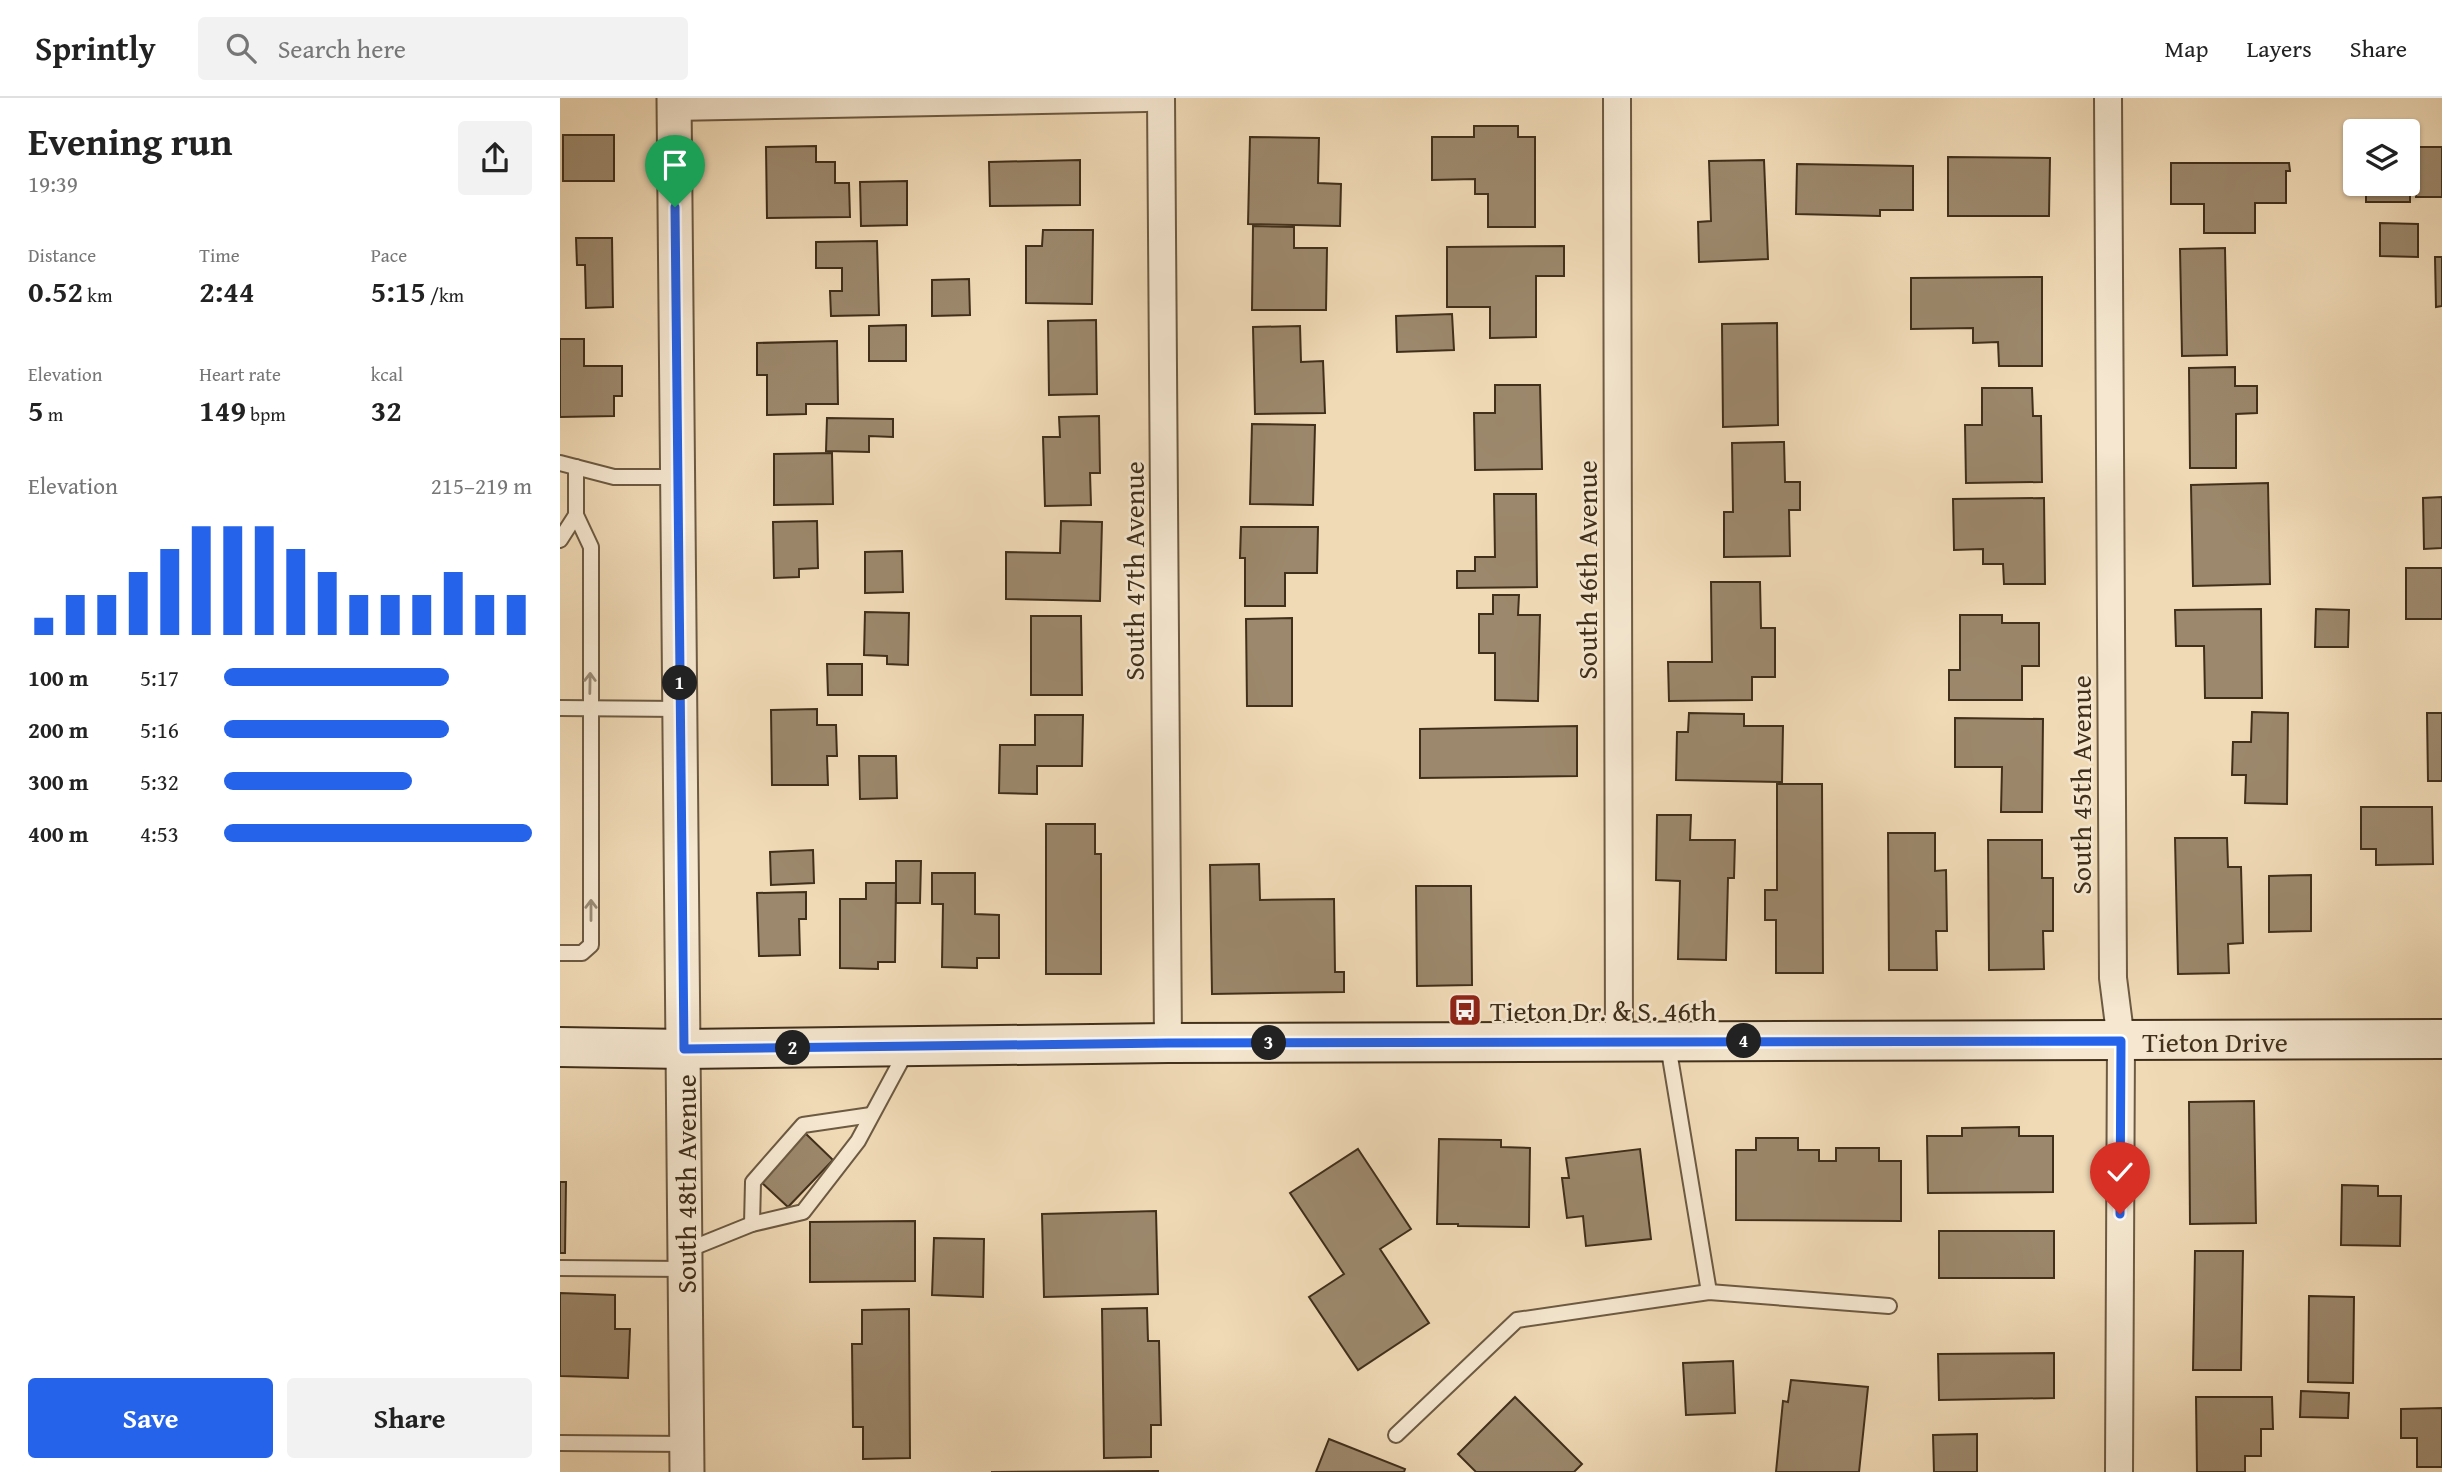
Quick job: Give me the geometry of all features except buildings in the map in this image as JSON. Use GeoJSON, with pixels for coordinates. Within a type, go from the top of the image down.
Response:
{"type":"FeatureCollection","features":[{"type":"Feature","properties":{"kind":"main road","name":"Tieton Drive"},"geometry":{"type":"LineString","coordinates":[[560,1047],[684,1049],[1168,1043],[2442,1039]]}},
{"type":"Feature","properties":{"kind":"street"},"geometry":{"type":"LineString","coordinates":[[674,103],[1146,98]]}},
{"type":"Feature","properties":{"kind":"street","name":"South 47th Avenue"},"geometry":{"type":"LineString","coordinates":[[1161,98],[1168,1043]]}},
{"type":"Feature","properties":{"kind":"street","name":"South 46th Avenue"},"geometry":{"type":"LineString","coordinates":[[1617,98],[1619,1041]]}},
{"type":"Feature","properties":{"kind":"street","name":"South 45th Avenue"},"geometry":{"type":"LineString","coordinates":[[2108,98],[2113,978],[2121,1041],[2119,1472]]}},
{"type":"Feature","properties":{"kind":"street","name":"South 48th Avenue"},"geometry":{"type":"LineString","coordinates":[[674,103],[687,1458]]}},
{"type":"Feature","properties":{"kind":"lane"},"geometry":{"type":"LineString","coordinates":[[560,463],[614,477],[678,477]]}},
{"type":"Feature","properties":{"kind":"lane"},"geometry":{"type":"LineString","coordinates":[[560,953],[582,953],[591,945],[591,547],[576,515],[576,467]]}},
{"type":"Feature","properties":{"kind":"lane"},"geometry":{"type":"LineString","coordinates":[[560,540],[576,515]]}},
{"type":"Feature","properties":{"kind":"lane"},"geometry":{"type":"LineString","coordinates":[[560,708],[681,709]]}},
{"type":"Feature","properties":{"kind":"lane"},"geometry":{"type":"LineString","coordinates":[[1667,1041],[1709,1292]]}},
{"type":"Feature","properties":{"kind":"lane"},"geometry":{"type":"LineString","coordinates":[[560,1268],[685,1260],[752,1224],[803,1212],[858,1141],[908,1047]]}},
{"type":"Feature","properties":{"kind":"lane"},"geometry":{"type":"LineString","coordinates":[[752,1224],[753,1182],[803,1125],[871,1115]]}},
{"type":"Feature","properties":{"kind":"lane"},"geometry":{"type":"LineString","coordinates":[[1396,1435],[1517,1320],[1709,1292],[1889,1306]]}},
{"type":"Feature","properties":{"kind":"lane"},"geometry":{"type":"LineString","coordinates":[[560,1443],[687,1458]]}},
{"type":"Feature","properties":{"kind":"place","name":"Tieton Dr. & S. 46th"},"geometry":{"type":"Point","coordinates":[1465,1010]}},
{"type":"Feature","properties":{"kind":"route"},"geometry":{"type":"LineString","coordinates":[[675,207],[684,1049],[1168,1043],[2121,1041],[2120,1214]]}}]}
